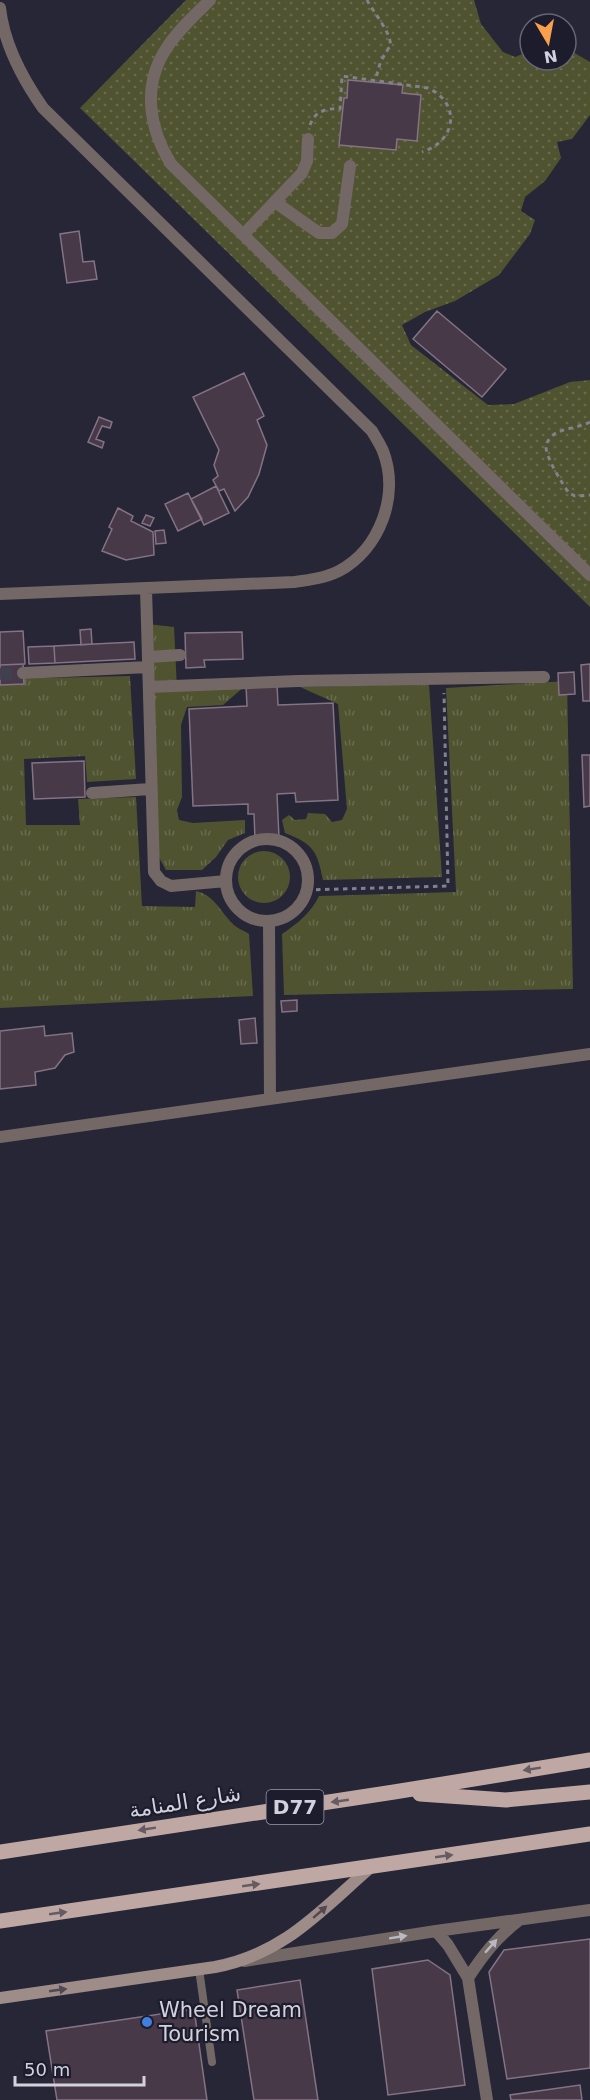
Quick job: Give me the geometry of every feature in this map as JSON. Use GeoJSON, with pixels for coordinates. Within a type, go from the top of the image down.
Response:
{"type":"FeatureCollection","features":[{"type":"Feature","properties":{"kind":"main road","name":"شارع المنامة"},"geometry":{"type":"LineString","coordinates":[[0,1852],[590,1760]]}},
{"type":"Feature","properties":{"kind":"main road"},"geometry":{"type":"LineString","coordinates":[[394,1792],[506,1800],[590,1792]]}},
{"type":"Feature","properties":{"kind":"main road"},"geometry":{"type":"LineString","coordinates":[[0,1921],[590,1834]]}},
{"type":"Feature","properties":{"kind":"street"},"geometry":{"type":"LineString","coordinates":[[210,0],[166,49],[151,87],[150,107],[153,128],[160,147],[171,164],[589,572]]}},
{"type":"Feature","properties":{"kind":"street"},"geometry":{"type":"LineString","coordinates":[[0,8],[16,65],[43,108],[74,141],[357,414],[372,431],[383,451],[389,474],[389,497],[383,519],[373,540],[358,557],[339,571],[317,579],[294,582],[0,594]]}},
{"type":"Feature","properties":{"kind":"street"},"geometry":{"type":"LineString","coordinates":[[243,235],[305,167],[308,139]]}},
{"type":"Feature","properties":{"kind":"street"},"geometry":{"type":"LineString","coordinates":[[275,202],[319,233],[332,233],[342,224],[350,165]]}},
{"type":"Feature","properties":{"kind":"street"},"geometry":{"type":"LineString","coordinates":[[146,588],[154,872],[160,881],[171,886],[226,881]]}},
{"type":"Feature","properties":{"kind":"street"},"geometry":{"type":"LineString","coordinates":[[23,673],[148,662],[180,656]]}},
{"type":"Feature","properties":{"kind":"street"},"geometry":{"type":"LineString","coordinates":[[148,687],[298,681],[544,677]]}},
{"type":"Feature","properties":{"kind":"street"},"geometry":{"type":"LineString","coordinates":[[92,793],[150,789]]}},
{"type":"Feature","properties":{"kind":"street"},"geometry":{"type":"LineString","coordinates":[[260,840],[271,840],[292,848],[300,857],[308,878],[307,890],[297,908],[279,919],[269,921],[247,916],[239,910],[227,892],[226,881],[232,859],[239,850],[260,840]]}},
{"type":"Feature","properties":{"kind":"street"},"geometry":{"type":"LineString","coordinates":[[269,921],[270,1098]]}},
{"type":"Feature","properties":{"kind":"street"},"geometry":{"type":"LineString","coordinates":[[0,1137],[590,1054]]}},
{"type":"Feature","properties":{"kind":"street"},"geometry":{"type":"LineString","coordinates":[[236,1963],[255,1956],[294,1935],[371,1867]]}},
{"type":"Feature","properties":{"kind":"street"},"geometry":{"type":"LineString","coordinates":[[0,1998],[436,1931],[590,1910]]}},
{"type":"Feature","properties":{"kind":"street"},"geometry":{"type":"LineString","coordinates":[[468,1978],[483,1955],[501,1934],[520,1919]]}},
{"type":"Feature","properties":{"kind":"street"},"geometry":{"type":"LineString","coordinates":[[436,1931],[448,1945],[468,1978],[487,2100]]}},
{"type":"Feature","properties":{"kind":"lane"},"geometry":{"type":"LineString","coordinates":[[199,1969],[212,2062]]}},
{"type":"Feature","properties":{"kind":"path"},"geometry":{"type":"LineString","coordinates":[[368,0],[373,13],[387,30],[390,38],[390,47],[377,71],[376,81]]}},
{"type":"Feature","properties":{"kind":"path"},"geometry":{"type":"LineString","coordinates":[[308,139],[308,128],[312,118],[329,108],[339,109],[342,76],[428,88],[444,99],[448,107],[450,127],[440,144],[422,152]]}},
{"type":"Feature","properties":{"kind":"path"},"geometry":{"type":"LineString","coordinates":[[590,422],[578,428],[557,432],[550,437],[546,446],[569,493],[575,496],[590,495]]}},
{"type":"Feature","properties":{"kind":"path"},"geometry":{"type":"LineString","coordinates":[[307,890],[448,886],[443,680]]}},
{"type":"Feature","properties":{"kind":"green space"},"geometry":{"type":"Polygon","coordinates":[[[186,0],[474,0],[481,24],[503,52],[515,57],[518,56],[518,72],[578,72],[578,55],[590,62],[590,115],[572,139],[557,142],[561,158],[545,181],[525,197],[521,211],[535,220],[530,234],[499,275],[455,301],[425,312],[402,325],[411,345],[488,405],[514,404],[570,382],[590,380],[590,607],[80,108],[186,0]]]}},
{"type":"Feature","properties":{"kind":"green space"},"geometry":{"type":"Polygon","coordinates":[[[147,624],[174,627],[177,689],[245,686],[223,705],[187,707],[181,725],[182,797],[177,810],[179,820],[193,823],[245,820],[245,833],[228,840],[216,857],[202,870],[166,870],[156,852],[147,624]]]}},
{"type":"Feature","properties":{"kind":"green space"},"geometry":{"type":"Polygon","coordinates":[[[130,676],[136,779],[87,782],[85,756],[24,759],[26,825],[80,825],[78,799],[136,797],[142,906],[195,907],[196,891],[208,896],[234,925],[249,934],[253,996],[0,1008],[0,679],[130,676]]]}},
{"type":"Feature","properties":{"kind":"green space"},"geometry":{"type":"Polygon","coordinates":[[[567,681],[573,989],[284,995],[282,934],[304,917],[319,896],[456,892],[446,688],[567,681]]]}},
{"type":"Feature","properties":{"kind":"green space"},"geometry":{"type":"Polygon","coordinates":[[[429,684],[442,877],[323,880],[312,849],[285,833],[282,820],[289,815],[295,820],[306,819],[308,813],[325,814],[332,822],[342,820],[347,809],[338,704],[300,687],[429,684]]]}},
{"type":"Feature","properties":{"kind":"green space"},"geometry":{"type":"Polygon","coordinates":[[[259,851],[269,851],[283,858],[290,877],[283,896],[269,903],[259,903],[249,899],[242,892],[238,882],[238,872],[242,862],[249,855],[259,851]]]}},
{"type":"Feature","properties":{"kind":"building"},"geometry":{"type":"Polygon","coordinates":[[[348,80],[403,85],[402,93],[421,95],[417,141],[397,139],[396,150],[339,145],[348,80]]]}},
{"type":"Feature","properties":{"kind":"building"},"geometry":{"type":"Polygon","coordinates":[[[79,231],[83,262],[94,261],[97,279],[67,283],[60,234],[79,231]]]}},
{"type":"Feature","properties":{"kind":"building"},"geometry":{"type":"Polygon","coordinates":[[[437,311],[506,369],[482,397],[413,339],[437,311]]]}},
{"type":"Feature","properties":{"kind":"building"},"geometry":{"type":"Polygon","coordinates":[[[244,373],[264,416],[257,420],[267,445],[259,474],[248,497],[235,511],[224,489],[219,491],[213,480],[218,476],[214,465],[219,450],[193,397],[244,373]]]}},
{"type":"Feature","properties":{"kind":"building"},"geometry":{"type":"Polygon","coordinates":[[[99,417],[112,422],[110,428],[102,426],[96,439],[104,442],[102,448],[88,442],[99,417]]]}},
{"type":"Feature","properties":{"kind":"building"},"geometry":{"type":"Polygon","coordinates":[[[216,486],[229,513],[204,525],[191,499],[216,486]]]}},
{"type":"Feature","properties":{"kind":"building"},"geometry":{"type":"Polygon","coordinates":[[[188,493],[202,519],[178,531],[165,504],[188,493]]]}},
{"type":"Feature","properties":{"kind":"building"},"geometry":{"type":"Polygon","coordinates":[[[118,508],[133,516],[131,521],[153,532],[154,555],[126,560],[102,551],[112,529],[109,527],[118,508]]]}},
{"type":"Feature","properties":{"kind":"building"},"geometry":{"type":"Polygon","coordinates":[[[146,515],[154,518],[150,526],[142,523],[146,515]]]}},
{"type":"Feature","properties":{"kind":"building"},"geometry":{"type":"Polygon","coordinates":[[[164,530],[166,543],[156,544],[155,531],[164,530]]]}},
{"type":"Feature","properties":{"kind":"building"},"geometry":{"type":"Polygon","coordinates":[[[91,629],[92,644],[81,645],[80,630],[91,629]]]}},
{"type":"Feature","properties":{"kind":"building"},"geometry":{"type":"Polygon","coordinates":[[[23,631],[25,664],[0,665],[0,632],[23,631]]]}},
{"type":"Feature","properties":{"kind":"building"},"geometry":{"type":"Polygon","coordinates":[[[242,632],[243,659],[204,660],[205,667],[186,668],[185,633],[242,632]]]}},
{"type":"Feature","properties":{"kind":"building"},"geometry":{"type":"Polygon","coordinates":[[[134,642],[135,659],[55,663],[54,646],[134,642]]]}},
{"type":"Feature","properties":{"kind":"building"},"geometry":{"type":"Polygon","coordinates":[[[54,646],[55,663],[29,664],[28,647],[54,646]]]}},
{"type":"Feature","properties":{"kind":"building"},"geometry":{"type":"Polygon","coordinates":[[[23,664],[24,684],[0,685],[0,665],[23,664]]]}},
{"type":"Feature","properties":{"kind":"building"},"geometry":{"type":"Polygon","coordinates":[[[590,664],[590,701],[583,701],[581,665],[590,664]]]}},
{"type":"Feature","properties":{"kind":"building"},"geometry":{"type":"Polygon","coordinates":[[[574,672],[575,694],[559,695],[558,673],[574,672]]]}},
{"type":"Feature","properties":{"kind":"building"},"geometry":{"type":"Polygon","coordinates":[[[277,684],[278,705],[333,703],[338,800],[296,802],[295,793],[277,794],[279,838],[255,839],[254,814],[248,814],[248,804],[193,806],[189,709],[247,706],[246,685],[277,684]]]}},
{"type":"Feature","properties":{"kind":"building"},"geometry":{"type":"Polygon","coordinates":[[[582,755],[590,755],[590,806],[584,807],[582,755]]]}},
{"type":"Feature","properties":{"kind":"building"},"geometry":{"type":"Polygon","coordinates":[[[84,761],[85,797],[34,799],[32,763],[84,761]]]}},
{"type":"Feature","properties":{"kind":"building"},"geometry":{"type":"Polygon","coordinates":[[[297,1000],[297,1011],[282,1012],[281,1001],[297,1000]]]}},
{"type":"Feature","properties":{"kind":"building"},"geometry":{"type":"Polygon","coordinates":[[[255,1018],[257,1043],[241,1044],[239,1020],[255,1018]]]}},
{"type":"Feature","properties":{"kind":"building"},"geometry":{"type":"Polygon","coordinates":[[[44,1026],[45,1036],[72,1033],[74,1052],[65,1055],[55,1068],[35,1072],[36,1085],[0,1089],[0,1031],[44,1026]]]}},
{"type":"Feature","properties":{"kind":"building"},"geometry":{"type":"Polygon","coordinates":[[[590,1939],[590,2068],[507,2079],[489,1972],[504,1950],[590,1939]]]}},
{"type":"Feature","properties":{"kind":"building"},"geometry":{"type":"Polygon","coordinates":[[[428,1960],[450,1975],[465,2085],[388,2095],[372,1969],[428,1960]]]}},
{"type":"Feature","properties":{"kind":"building"},"geometry":{"type":"Polygon","coordinates":[[[300,1980],[318,2100],[254,2100],[237,1990],[300,1980]]]}},
{"type":"Feature","properties":{"kind":"building"},"geometry":{"type":"Polygon","coordinates":[[[194,2009],[207,2100],[57,2100],[46,2031],[194,2009]]]}},
{"type":"Feature","properties":{"kind":"building"},"geometry":{"type":"Polygon","coordinates":[[[580,2085],[582,2100],[511,2100],[510,2095],[580,2085]]]}},
{"type":"Feature","properties":{"kind":"tunnel"},"geometry":{"type":"LineString","coordinates":[[0,674],[23,673]]}},
{"type":"Feature","properties":{"kind":"place","name":"Wheel Dream Tourism"},"geometry":{"type":"Point","coordinates":[147,2022]}}]}
